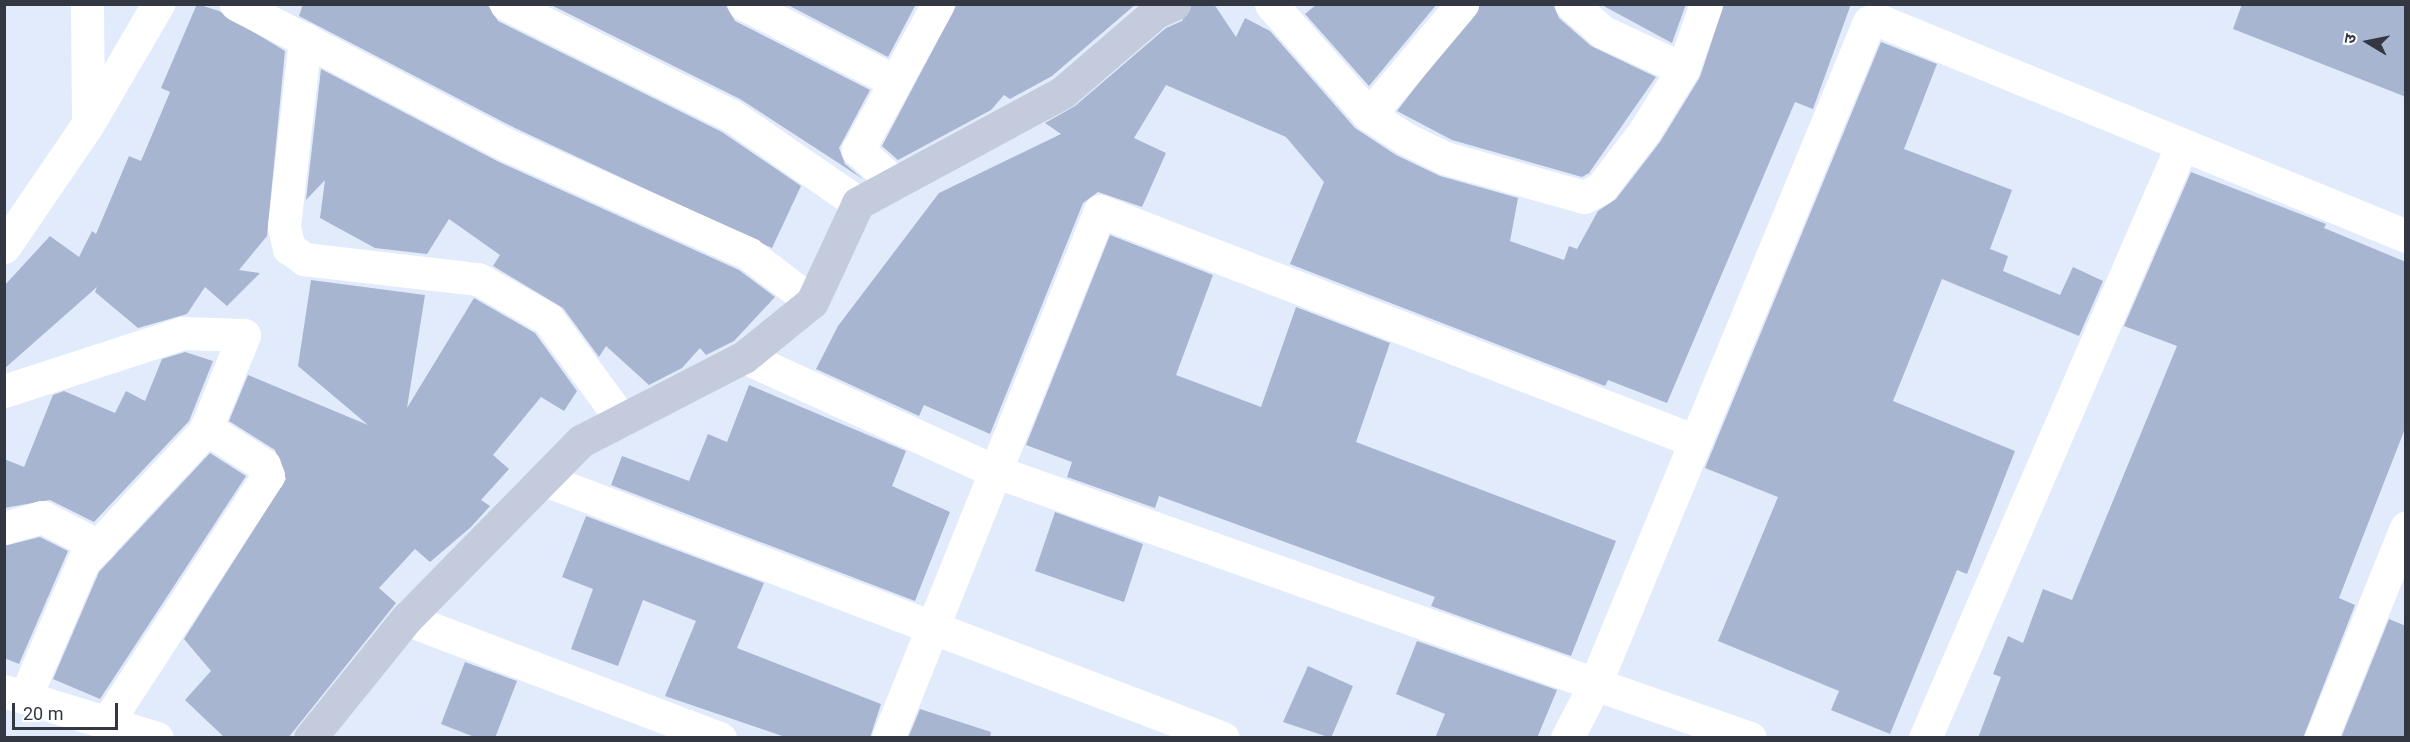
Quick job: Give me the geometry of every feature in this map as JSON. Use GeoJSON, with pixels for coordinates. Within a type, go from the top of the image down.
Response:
{"type":"FeatureCollection","features":[{"type":"Feature","properties":{"kind":"street"},"geometry":{"type":"LineString","coordinates":[[87,4],[88,124]]}},
{"type":"Feature","properties":{"kind":"street"},"geometry":{"type":"LineString","coordinates":[[4,247],[88,124],[158,4]]}},
{"type":"Feature","properties":{"kind":"street"},"geometry":{"type":"LineString","coordinates":[[236,4],[507,145],[749,254],[813,302]]}},
{"type":"Feature","properties":{"kind":"street"},"geometry":{"type":"LineString","coordinates":[[506,4],[732,116],[858,203]]}},
{"type":"Feature","properties":{"kind":"street"},"geometry":{"type":"LineString","coordinates":[[744,4],[894,81]]}},
{"type":"Feature","properties":{"kind":"street"},"geometry":{"type":"LineString","coordinates":[[895,183],[858,150],[938,4]]}},
{"type":"Feature","properties":{"kind":"street"},"geometry":{"type":"LineString","coordinates":[[310,738],[406,619],[581,441],[744,357],[813,302],[858,203],[1063,92],[1156,12],[1174,4]]}},
{"type":"Feature","properties":{"kind":"street"},"geometry":{"type":"LineString","coordinates":[[1271,4],[1369,115],[1445,158],[1584,197],[1601,188],[1627,156],[1683,69],[1706,4]]}},
{"type":"Feature","properties":{"kind":"street"},"geometry":{"type":"LineString","coordinates":[[1369,115],[1462,4]]}},
{"type":"Feature","properties":{"kind":"street"},"geometry":{"type":"LineString","coordinates":[[1571,4],[1603,32],[1683,69]]}},
{"type":"Feature","properties":{"kind":"street"},"geometry":{"type":"LineString","coordinates":[[1567,738],[1595,684],[1869,22],[1883,22],[2406,236]]}},
{"type":"Feature","properties":{"kind":"street"},"geometry":{"type":"LineString","coordinates":[[305,39],[284,227],[289,248],[304,259],[478,279],[548,319],[622,420]]}},
{"type":"Feature","properties":{"kind":"street"},"geometry":{"type":"LineString","coordinates":[[1926,738],[2182,145]]}},
{"type":"Feature","properties":{"kind":"street"},"geometry":{"type":"LineString","coordinates":[[888,738],[1100,211],[1695,441]]}},
{"type":"Feature","properties":{"kind":"street"},"geometry":{"type":"LineString","coordinates":[[4,391],[182,333],[244,335],[206,428],[84,562],[15,693],[157,738]]}},
{"type":"Feature","properties":{"kind":"street"},"geometry":{"type":"LineString","coordinates":[[744,357],[994,471],[1750,738]]}},
{"type":"Feature","properties":{"kind":"street"},"geometry":{"type":"LineString","coordinates":[[108,721],[268,476],[264,465],[206,428]]}},
{"type":"Feature","properties":{"kind":"street"},"geometry":{"type":"LineString","coordinates":[[545,480],[1223,738]]}},
{"type":"Feature","properties":{"kind":"street"},"geometry":{"type":"LineString","coordinates":[[4,528],[42,517],[99,546]]}},
{"type":"Feature","properties":{"kind":"street"},"geometry":{"type":"LineString","coordinates":[[2321,738],[2406,528]]}},
{"type":"Feature","properties":{"kind":"street"},"geometry":{"type":"LineString","coordinates":[[406,619],[720,738]]}},
{"type":"Feature","properties":{"kind":"building"},"geometry":{"type":"Polygon","coordinates":[[[197,4],[219,11],[285,51],[267,236],[239,270],[260,273],[227,306],[205,287],[187,314],[138,328],[95,292],[97,287],[4,369],[4,286],[50,236],[79,257],[92,231],[96,234],[129,156],[141,161],[170,92],[161,88],[197,4]]]}},
{"type":"Feature","properties":{"kind":"building"},"geometry":{"type":"Polygon","coordinates":[[[303,4],[487,4],[498,21],[722,132],[801,186],[772,248],[515,128],[299,16],[303,4]]]}},
{"type":"Feature","properties":{"kind":"building"},"geometry":{"type":"Polygon","coordinates":[[[549,4],[725,4],[735,21],[870,90],[839,148],[845,164],[863,179],[740,99],[549,4]]]}},
{"type":"Feature","properties":{"kind":"building"},"geometry":{"type":"Polygon","coordinates":[[[786,4],[916,4],[888,57],[786,4]]]}},
{"type":"Feature","properties":{"kind":"building"},"geometry":{"type":"Polygon","coordinates":[[[957,4],[1136,4],[1052,76],[1010,99],[1004,95],[991,110],[898,160],[882,146],[957,4]]]}},
{"type":"Feature","properties":{"kind":"building"},"geometry":{"type":"Polygon","coordinates":[[[1192,4],[1214,4],[1236,37],[1245,18],[1270,31],[1355,128],[1396,155],[1440,176],[1518,198],[1510,241],[1564,260],[1569,246],[1577,249],[1598,211],[1616,199],[1660,142],[1700,77],[1724,4],[1851,4],[1813,109],[1795,102],[1667,403],[1608,380],[1605,386],[1290,264],[1324,182],[1286,137],[1166,85],[1134,138],[1166,153],[1142,207],[1098,192],[1083,203],[990,434],[924,405],[919,416],[816,369],[838,326],[939,193],[1061,134],[1045,123],[1075,106],[1166,28],[1182,21],[1192,4]]]}},
{"type":"Feature","properties":{"kind":"building"},"geometry":{"type":"Polygon","coordinates":[[[1317,4],[1437,4],[1369,86],[1305,14],[1317,4]]]}},
{"type":"Feature","properties":{"kind":"building"},"geometry":{"type":"Polygon","coordinates":[[[1480,4],[1553,4],[1559,18],[1591,46],[1656,77],[1589,173],[1582,177],[1452,140],[1397,111],[1480,4]]]}},
{"type":"Feature","properties":{"kind":"building"},"geometry":{"type":"Polygon","coordinates":[[[1600,4],[1686,4],[1672,43],[1600,4]]]}},
{"type":"Feature","properties":{"kind":"building"},"geometry":{"type":"Polygon","coordinates":[[[2242,4],[2406,4],[2406,97],[2233,29],[2242,4]]]}},
{"type":"Feature","properties":{"kind":"building"},"geometry":{"type":"Polygon","coordinates":[[[1881,42],[1937,64],[1904,149],[2012,190],[1990,249],[2008,256],[2003,271],[2060,295],[2073,267],[2103,281],[2079,336],[1942,279],[1893,401],[2015,451],[1967,574],[1957,570],[1890,734],[1831,710],[1839,691],[1718,641],[1778,497],[1705,468],[1881,42]]]}},
{"type":"Feature","properties":{"kind":"building"},"geometry":{"type":"Polygon","coordinates":[[[321,69],[499,162],[739,270],[775,297],[734,341],[706,355],[700,348],[682,368],[649,385],[606,346],[599,357],[563,308],[493,266],[500,255],[449,219],[427,254],[375,248],[320,218],[325,180],[306,200],[321,69]]]}},
{"type":"Feature","properties":{"kind":"building"},"geometry":{"type":"Polygon","coordinates":[[[2191,172],[2326,224],[2324,228],[2406,262],[2406,426],[2339,598],[2355,605],[2303,738],[1978,738],[2001,677],[1993,674],[2008,636],[2023,643],[2043,589],[2072,600],[2177,346],[2124,326],[2191,172]]]}},
{"type":"Feature","properties":{"kind":"building"},"geometry":{"type":"Polygon","coordinates":[[[1110,235],[1213,275],[1176,375],[1261,407],[1296,307],[1390,343],[1356,442],[1616,541],[1571,656],[1431,606],[1435,597],[1159,496],[1155,508],[1067,477],[1072,462],[1026,445],[1110,235]]]}},
{"type":"Feature","properties":{"kind":"building"},"geometry":{"type":"Polygon","coordinates":[[[311,280],[425,295],[407,408],[474,298],[535,333],[577,391],[564,411],[541,397],[493,455],[509,469],[481,500],[490,506],[471,527],[430,562],[415,549],[379,588],[396,603],[288,738],[225,738],[185,700],[211,671],[184,639],[286,479],[275,450],[229,421],[248,375],[368,425],[298,366],[311,280]]]}},
{"type":"Feature","properties":{"kind":"building"},"geometry":{"type":"Polygon","coordinates":[[[185,352],[213,361],[189,421],[94,522],[50,500],[4,508],[4,459],[24,467],[53,395],[64,391],[115,413],[126,391],[145,401],[162,359],[185,352]]]}},
{"type":"Feature","properties":{"kind":"building"},"geometry":{"type":"Polygon","coordinates":[[[749,385],[906,451],[892,486],[950,512],[915,601],[611,485],[622,456],[689,481],[708,434],[727,442],[749,385]]]}},
{"type":"Feature","properties":{"kind":"building"},"geometry":{"type":"Polygon","coordinates":[[[210,453],[246,476],[100,699],[53,679],[99,572],[210,453]]]}},
{"type":"Feature","properties":{"kind":"building"},"geometry":{"type":"Polygon","coordinates":[[[1055,512],[1143,544],[1124,602],[1035,571],[1055,512]]]}},
{"type":"Feature","properties":{"kind":"building"},"geometry":{"type":"Polygon","coordinates":[[[586,516],[764,583],[737,648],[881,704],[870,738],[788,738],[665,696],[696,621],[643,600],[618,666],[571,649],[593,589],[562,577],[586,516]]]}},
{"type":"Feature","properties":{"kind":"building"},"geometry":{"type":"Polygon","coordinates":[[[40,537],[68,551],[19,664],[4,658],[4,546],[40,537]]]}},
{"type":"Feature","properties":{"kind":"building"},"geometry":{"type":"Polygon","coordinates":[[[2389,619],[2406,626],[2406,738],[2341,738],[2389,619]]]}},
{"type":"Feature","properties":{"kind":"building"},"geometry":{"type":"Polygon","coordinates":[[[1417,641],[1557,690],[1537,738],[1435,738],[1445,714],[1396,694],[1417,641]]]}},
{"type":"Feature","properties":{"kind":"building"},"geometry":{"type":"Polygon","coordinates":[[[465,662],[517,681],[495,738],[477,738],[441,724],[465,662]]]}},
{"type":"Feature","properties":{"kind":"building"},"geometry":{"type":"Polygon","coordinates":[[[1308,666],[1353,686],[1331,738],[1283,722],[1308,666]]]}},
{"type":"Feature","properties":{"kind":"building"},"geometry":{"type":"Polygon","coordinates":[[[920,709],[991,732],[990,738],[908,738],[920,709]]]}}]}
